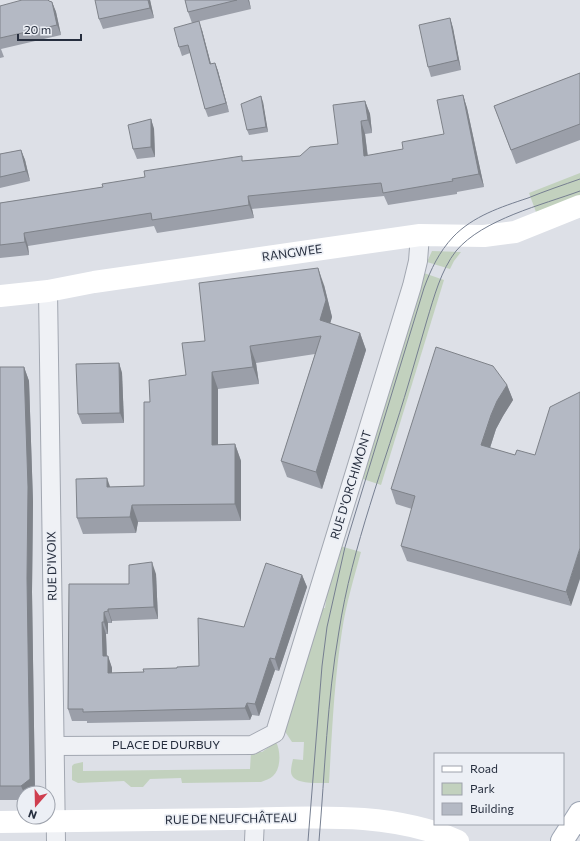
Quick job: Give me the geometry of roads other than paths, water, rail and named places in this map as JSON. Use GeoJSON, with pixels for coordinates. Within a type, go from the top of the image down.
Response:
{"type":"FeatureCollection","features":[{"type":"Feature","properties":{"kind":"street","name":"RANGWEE"},"geometry":{"type":"LineString","coordinates":[[0,296],[48,291],[94,282],[420,235],[484,236],[514,232],[580,206]]}},
{"type":"Feature","properties":{"kind":"street","name":"RUE D'ORCHIMONT"},"geometry":{"type":"LineString","coordinates":[[275,733],[412,286],[418,260],[420,235]]}},
{"type":"Feature","properties":{"kind":"street","name":"RUE D'IVOIX"},"geometry":{"type":"LineString","coordinates":[[48,291],[56,831]]}},
{"type":"Feature","properties":{"kind":"street","name":"PLACE DE DURBUY"},"geometry":{"type":"LineString","coordinates":[[55,746],[252,745],[275,733]]}},
{"type":"Feature","properties":{"kind":"street"},"geometry":{"type":"LineString","coordinates":[[562,841],[580,813]]}},
{"type":"Feature","properties":{"kind":"street","name":"RUE DE NEUFCHÂTEAU"},"geometry":{"type":"LineString","coordinates":[[0,822],[56,831],[294,817],[378,820],[429,829],[458,841]]}},
{"type":"Feature","properties":{"kind":"street"},"geometry":{"type":"LineString","coordinates":[[254,841],[255,819]]}},
{"type":"Feature","properties":{"kind":"tram line"},"geometry":{"type":"LineString","coordinates":[[308,841],[322,666],[327,627],[345,547],[424,288],[436,261],[444,249],[453,237],[469,223],[498,209],[580,179]]}},
{"type":"Feature","properties":{"kind":"tram line"},"geometry":{"type":"LineString","coordinates":[[319,841],[332,683],[345,599],[352,568],[370,505],[400,413],[438,284],[456,251],[481,230],[514,214],[580,191]]}}]}
